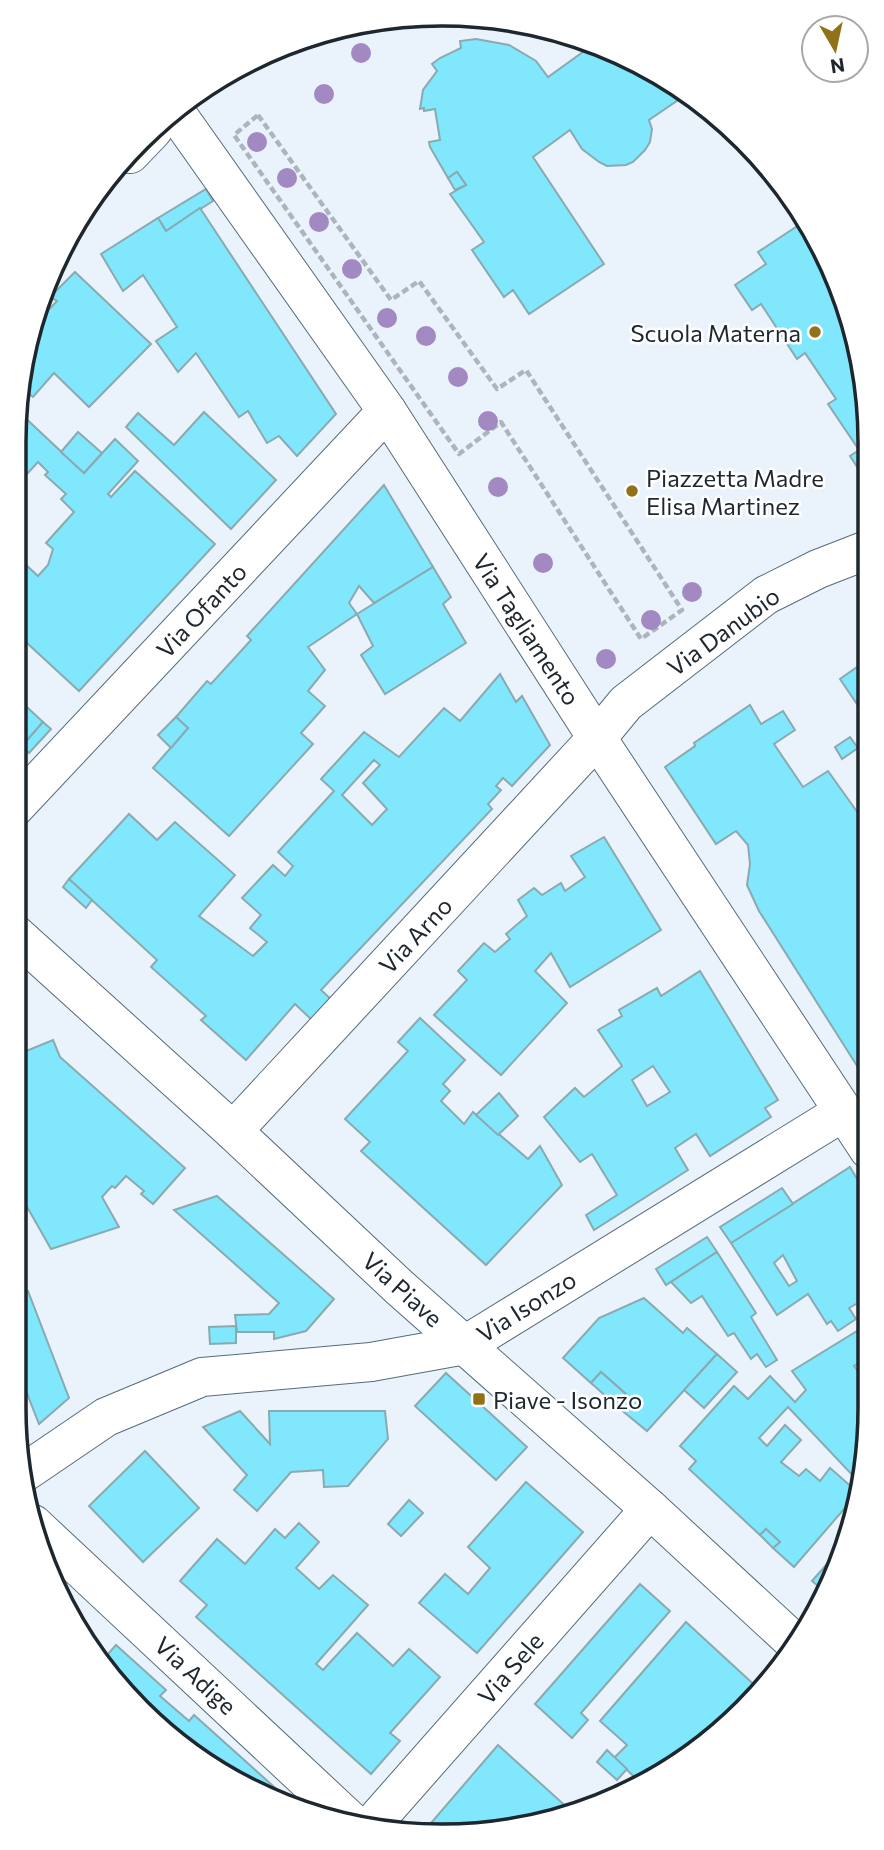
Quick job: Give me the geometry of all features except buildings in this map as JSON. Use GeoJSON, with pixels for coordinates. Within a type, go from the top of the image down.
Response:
{"type":"FeatureCollection","features":[{"type":"Feature","properties":{"kind":"street","name":"Via Tagliamento"},"geometry":{"type":"LineString","coordinates":[[180,119],[387,411],[597,738],[858,1134]]}},
{"type":"Feature","properties":{"kind":"street","name":"Via Ofanto"},"geometry":{"type":"LineString","coordinates":[[26,795],[387,411]]}},
{"type":"Feature","properties":{"kind":"street","name":"Via Danubio"},"geometry":{"type":"LineString","coordinates":[[597,738],[626,703],[766,595],[818,569],[858,553]]}},
{"type":"Feature","properties":{"kind":"street","name":"Via Arno"},"geometry":{"type":"LineString","coordinates":[[233,1131],[597,738]]}},
{"type":"Feature","properties":{"kind":"street","name":"Via Piave"},"geometry":{"type":"LineString","coordinates":[[26,944],[233,1131],[398,1287],[650,1509],[789,1637]]}},
{"type":"Feature","properties":{"kind":"street","name":"Via Isonzo"},"geometry":{"type":"LineString","coordinates":[[31,1468],[106,1417],[202,1377],[371,1362],[465,1345],[843,1112]]}},
{"type":"Feature","properties":{"kind":"street","name":"Via Sele"},"geometry":{"type":"LineString","coordinates":[[377,1818],[650,1509]]}},
{"type":"Feature","properties":{"kind":"street","name":"Via Adige"},"geometry":{"type":"LineString","coordinates":[[46,1536],[340,1811]]}},
{"type":"Feature","properties":{"kind":"path"},"geometry":{"type":"LineString","coordinates":[[258,115],[391,300],[419,281],[497,389],[526,370],[682,610],[641,639],[501,422],[459,454],[234,135],[258,115]]}},
{"type":"Feature","properties":{"kind":"place","name":"Scuola Materna"},"geometry":{"type":"Point","coordinates":[815,332]}},
{"type":"Feature","properties":{"kind":"place","name":"Piazzetta Madre Elisa Martinez"},"geometry":{"type":"Point","coordinates":[632,491]}},
{"type":"Feature","properties":{"kind":"place","name":"Piave - Isonzo"},"geometry":{"type":"Point","coordinates":[479,1399]}}]}
